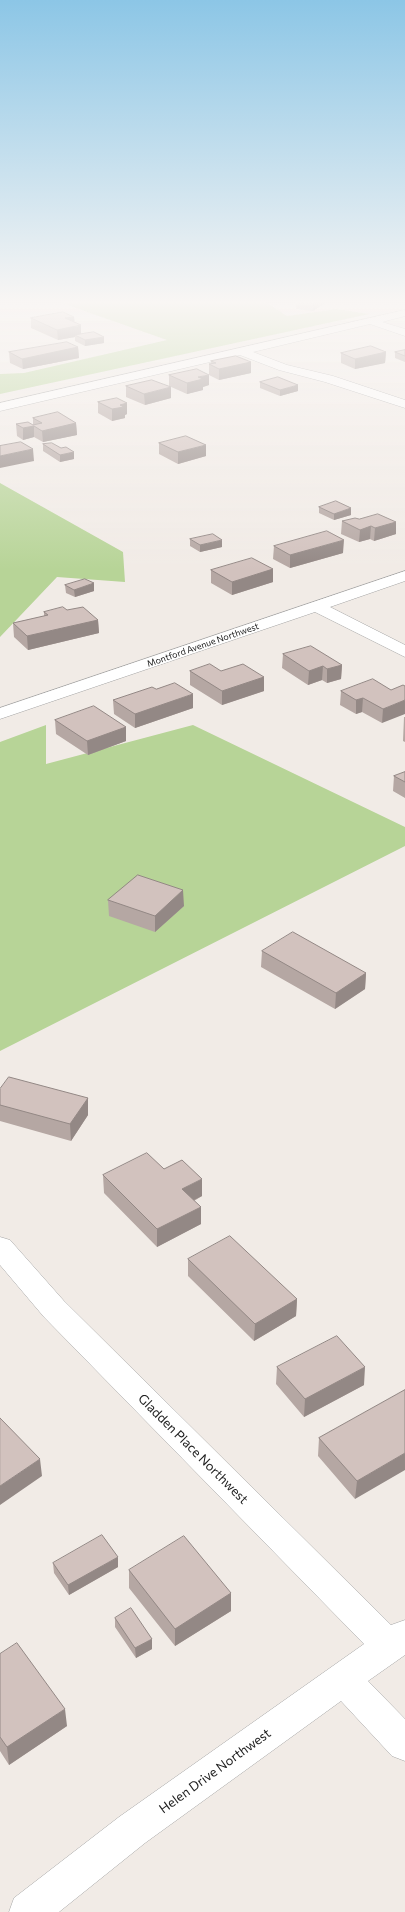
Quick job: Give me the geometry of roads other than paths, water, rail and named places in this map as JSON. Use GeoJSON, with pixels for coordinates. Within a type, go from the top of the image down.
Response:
{"type":"FeatureCollection","features":[{"type":"Feature","properties":{"kind":"street"},"geometry":{"type":"LineString","coordinates":[[0,407],[68,391]]}},
{"type":"Feature","properties":{"kind":"street"},"geometry":{"type":"LineString","coordinates":[[366,391],[405,404]]}},
{"type":"Feature","properties":{"kind":"street","name":"Montford Avenue Northwest"},"geometry":{"type":"LineString","coordinates":[[0,714],[405,576]]}},
{"type":"Feature","properties":{"kind":"street"},"geometry":{"type":"LineString","coordinates":[[316,606],[405,652]]}},
{"type":"Feature","properties":{"kind":"street","name":"Gladden Place Northwest"},"geometry":{"type":"LineString","coordinates":[[0,1247],[54,1309],[397,1641]]}},
{"type":"Feature","properties":{"kind":"street","name":"Helen Drive Northwest"},"geometry":{"type":"LineString","coordinates":[[28,1912],[132,1830],[397,1641]]}},
{"type":"Feature","properties":{"kind":"street"},"geometry":{"type":"LineString","coordinates":[[343,1679],[405,1744]]}}]}
